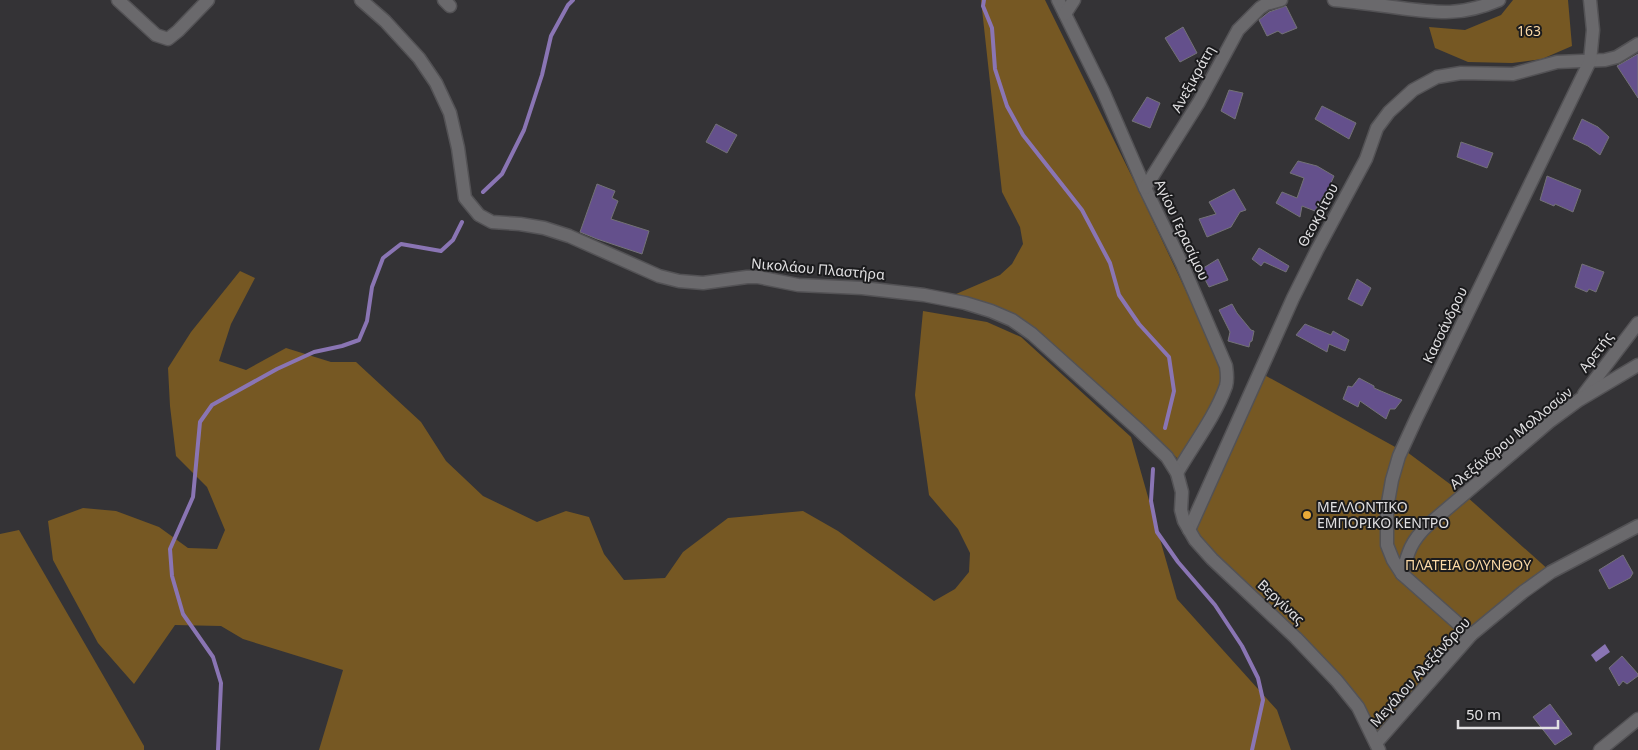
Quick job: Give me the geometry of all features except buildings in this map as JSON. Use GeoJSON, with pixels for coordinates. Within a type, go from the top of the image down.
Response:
{"type":"FeatureCollection","features":[{"type":"Feature","properties":{"kind":"street"},"geometry":{"type":"LineString","coordinates":[[118,0],[156,35],[168,39],[208,0]]}},
{"type":"Feature","properties":{"kind":"street","name":"Νικολάου Πλαστήρα"},"geometry":{"type":"LineString","coordinates":[[361,0],[385,21],[419,58],[436,83],[450,113],[458,148],[465,198],[478,215],[492,222],[544,228],[569,236],[659,276],[680,281],[703,283],[758,277],[798,285],[862,288],[924,295],[965,303],[991,311],[1012,320],[1041,341],[1160,450],[1177,473]]}},
{"type":"Feature","properties":{"kind":"street","name":"Αγίου Γερασίμου"},"geometry":{"type":"LineString","coordinates":[[1058,0],[1103,91],[1145,188],[1182,264],[1223,358],[1227,373],[1226,386],[1217,404],[1177,473]]}},
{"type":"Feature","properties":{"kind":"street"},"geometry":{"type":"LineString","coordinates":[[1064,14],[1074,0]]}},
{"type":"Feature","properties":{"kind":"street","name":"Ανεξικράτη"},"geometry":{"type":"LineString","coordinates":[[1145,188],[1199,102],[1238,30],[1260,8],[1266,4],[1281,0]]}},
{"type":"Feature","properties":{"kind":"street"},"geometry":{"type":"LineString","coordinates":[[1334,0],[1446,13],[1472,9],[1499,0]]}},
{"type":"Feature","properties":{"kind":"street"},"geometry":{"type":"LineString","coordinates":[[1590,0],[1593,30],[1590,61],[1617,57],[1638,44]]}},
{"type":"Feature","properties":{"kind":"street","name":"Θεοκρίτου"},"geometry":{"type":"LineString","coordinates":[[1189,530],[1293,298],[1366,159],[1377,128],[1389,112],[1413,90],[1430,80],[1444,75],[1467,73],[1513,74],[1557,62],[1590,61]]}},
{"type":"Feature","properties":{"kind":"street","name":"Κασσάνδρου"},"geometry":{"type":"LineString","coordinates":[[1471,635],[1402,574],[1393,560],[1387,545],[1388,494],[1399,456],[1590,61]]}},
{"type":"Feature","properties":{"kind":"street","name":"Αρετής"},"geometry":{"type":"LineString","coordinates":[[1579,400],[1638,323]]}},
{"type":"Feature","properties":{"kind":"street","name":"Αλεξάνδρου Μολλοσών"},"geometry":{"type":"LineString","coordinates":[[1402,574],[1409,550],[1420,532],[1549,422],[1579,400],[1638,365]]}},
{"type":"Feature","properties":{"kind":"street","name":"Βεργίνας"},"geometry":{"type":"LineString","coordinates":[[1177,473],[1182,492],[1181,510],[1195,540],[1212,559],[1296,638],[1337,681],[1358,707],[1378,746]]}},
{"type":"Feature","properties":{"kind":"street","name":"Μεγάλου Αλεξάνδρου"},"geometry":{"type":"LineString","coordinates":[[1378,746],[1471,635],[1523,592],[1551,572],[1635,532]]}},
{"type":"Feature","properties":{"kind":"street"},"geometry":{"type":"LineString","coordinates":[[1600,750],[1638,719]]}},
{"type":"Feature","properties":{"kind":"green space"},"geometry":{"type":"Polygon","coordinates":[[[981,0],[1045,0],[1137,187],[1210,342],[1222,379],[1208,414],[1178,459],[1117,402],[994,306],[956,294],[1000,275],[1012,264],[1023,244],[1020,227],[1002,192],[981,0]]]}},
{"type":"Feature","properties":{"kind":"green space","name":"163"},"geometry":{"type":"Polygon","coordinates":[[[1513,0],[1568,0],[1572,46],[1542,59],[1512,63],[1468,62],[1435,48],[1429,27],[1465,30],[1501,15],[1513,0]]]}},
{"type":"Feature","properties":{"kind":"green space"},"geometry":{"type":"Polygon","coordinates":[[[240,271],[255,278],[231,324],[219,361],[246,370],[286,348],[331,362],[356,362],[421,422],[446,461],[483,496],[537,522],[566,511],[589,517],[604,554],[624,580],[665,578],[683,552],[728,518],[803,511],[838,531],[934,601],[955,589],[969,572],[970,553],[958,529],[929,495],[915,395],[923,311],[987,322],[1021,337],[1131,437],[1177,599],[1277,710],[1291,750],[319,750],[343,670],[243,639],[221,626],[175,625],[134,684],[98,643],[53,560],[48,521],[83,508],[116,511],[159,527],[188,548],[217,549],[225,530],[207,487],[176,456],[168,368],[191,332],[240,271]]]}},
{"type":"Feature","properties":{"kind":"green space","name":"ΠΛΑΤΕΙΑ ΟΛΥΝΘΟΥ"},"geometry":{"type":"Polygon","coordinates":[[[1259,372],[1397,448],[1403,449],[1466,496],[1551,572],[1467,639],[1376,743],[1365,715],[1189,530],[1259,372]]]}},
{"type":"Feature","properties":{"kind":"green space"},"geometry":{"type":"Polygon","coordinates":[[[19,530],[144,746],[144,750],[0,750],[0,534],[19,530]]]}},
{"type":"Feature","properties":{"kind":"shaded area"},"geometry":{"type":"Polygon","coordinates":[[[1605,644],[1610,652],[1596,662],[1591,655],[1605,644]]]}},
{"type":"Feature","properties":{"kind":"waterway"},"geometry":{"type":"LineString","coordinates":[[483,192],[502,174],[524,130],[542,75],[551,36],[568,5],[573,0]]}},
{"type":"Feature","properties":{"kind":"waterway"},"geometry":{"type":"LineString","coordinates":[[984,0],[983,6],[992,28],[995,69],[1007,106],[1023,135],[1082,210],[1110,263],[1119,295],[1139,324],[1169,357],[1174,391],[1165,428]]}},
{"type":"Feature","properties":{"kind":"waterway"},"geometry":{"type":"LineString","coordinates":[[218,750],[221,683],[213,657],[183,614],[172,576],[170,549],[193,497],[200,422],[212,405],[277,369],[314,352],[359,340],[367,321],[372,287],[383,258],[401,244],[441,251],[453,240],[462,222]]}},
{"type":"Feature","properties":{"kind":"waterway"},"geometry":{"type":"LineString","coordinates":[[1153,469],[1151,501],[1157,532],[1178,562],[1215,605],[1242,646],[1258,678],[1263,700],[1252,750]]}},
{"type":"Feature","properties":{"kind":"place","name":"ΜΕΛΛΟΝΤΙΚΟ ΕΜΠΟΡΙΚΟ ΚΕΝΤΡΟ"},"geometry":{"type":"Point","coordinates":[1307,515]}}]}
